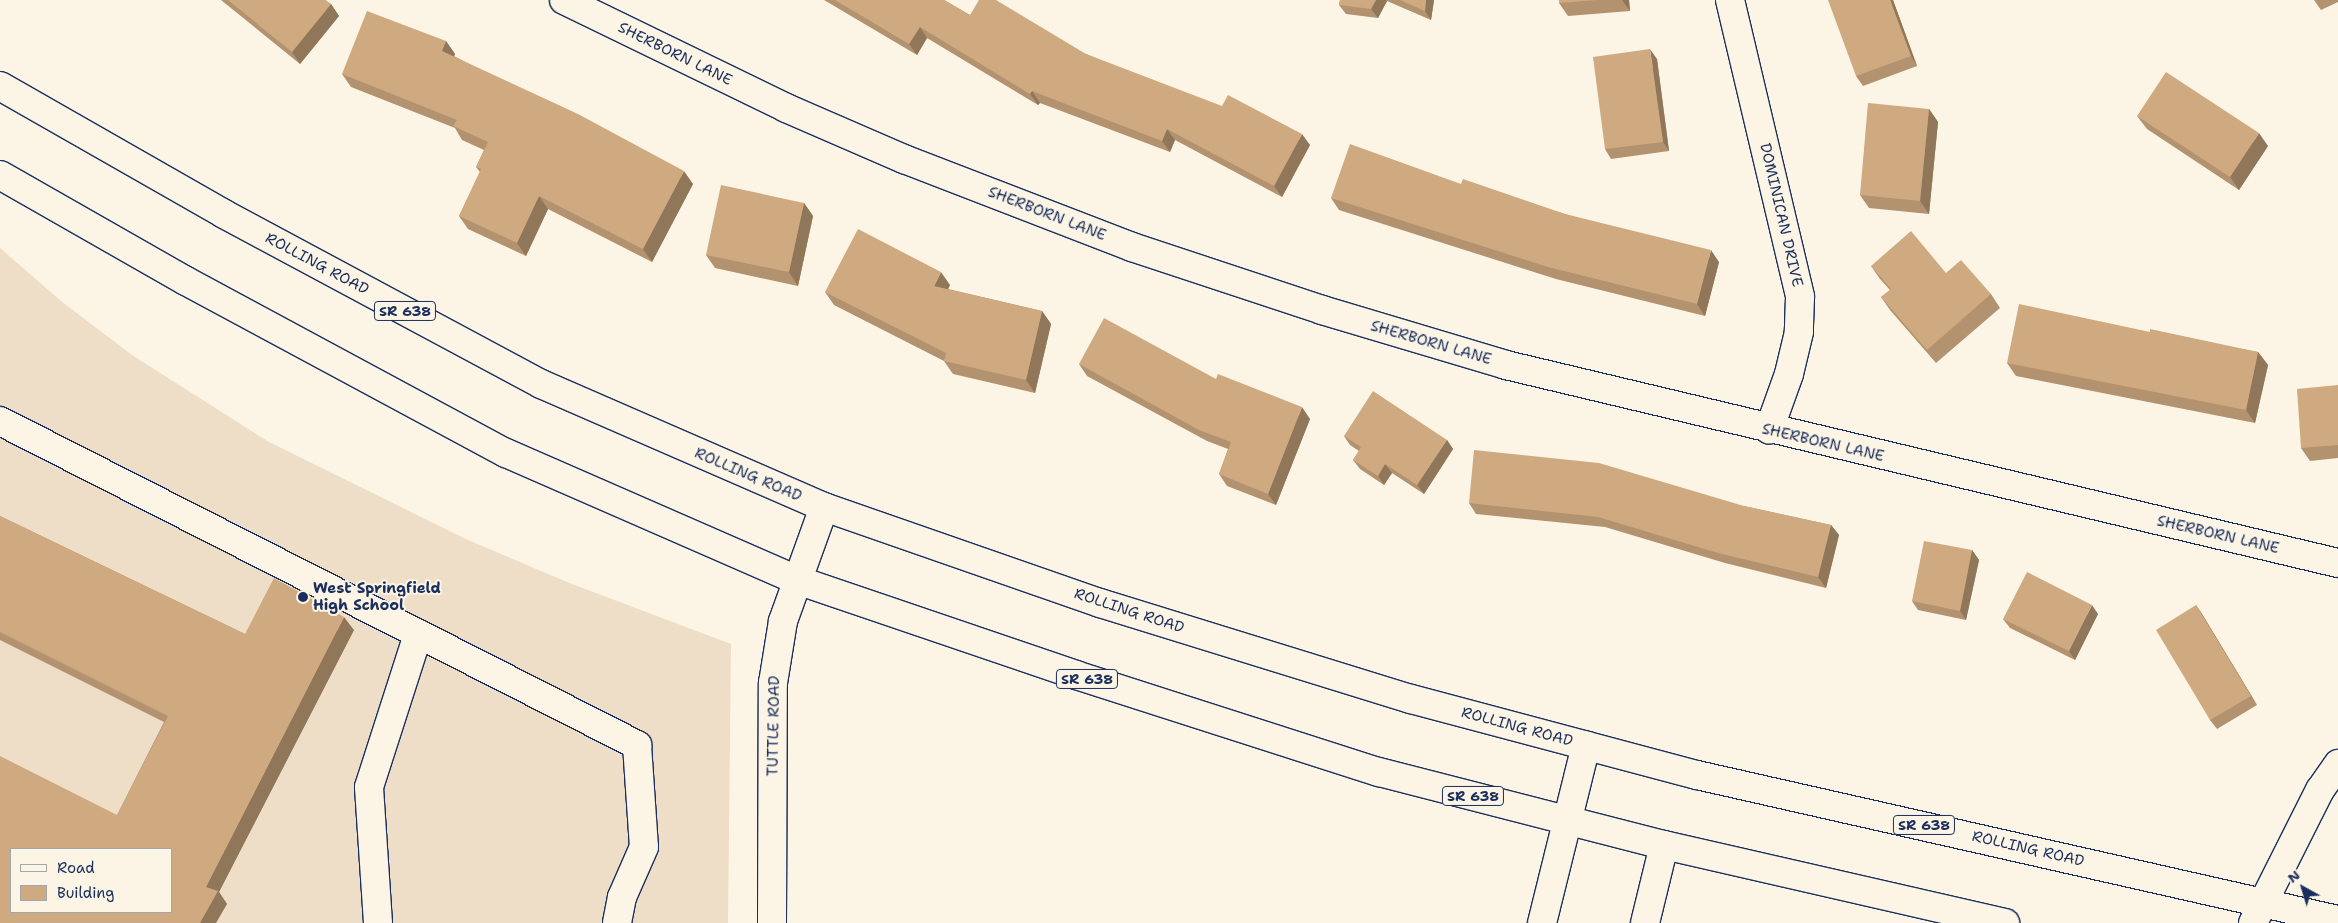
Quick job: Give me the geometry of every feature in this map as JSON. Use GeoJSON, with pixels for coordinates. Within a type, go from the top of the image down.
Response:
{"type":"FeatureCollection","features":[{"type":"Feature","properties":{"kind":"main road","name":"SHERBORN LANE"},"geometry":{"type":"LineString","coordinates":[[564,0],[786,108],[904,158],[1132,246],[1322,310],[1506,365],[1769,430],[2338,563]]}},
{"type":"Feature","properties":{"kind":"main road","name":"DOMINICAN DRIVE"},"geometry":{"type":"LineString","coordinates":[[1730,0],[1800,298],[1799,332],[1789,374],[1769,430]]}},
{"type":"Feature","properties":{"kind":"main road","name":"ROLLING ROAD"},"geometry":{"type":"LineString","coordinates":[[0,86],[224,214],[540,384],[824,508],[1100,602],[1401,696],[1698,775],[2258,913],[2338,920]]}},
{"type":"Feature","properties":{"kind":"main road","name":"SR 638"},"geometry":{"type":"LineString","coordinates":[[0,175],[186,281],[506,453],[797,580],[1076,675],[1379,772],[1664,845],[2005,923]]}},
{"type":"Feature","properties":{"kind":"main road"},"geometry":{"type":"LineString","coordinates":[[0,421],[638,745],[644,847],[622,897],[617,923]]}},
{"type":"Feature","properties":{"kind":"main road","name":"TUTTLE ROAD"},"geometry":{"type":"LineString","coordinates":[[772,923],[772,683],[783,621],[824,508]]}},
{"type":"Feature","properties":{"kind":"main road"},"geometry":{"type":"LineString","coordinates":[[378,923],[369,787],[418,634]]}},
{"type":"Feature","properties":{"kind":"main road"},"geometry":{"type":"LineString","coordinates":[[1542,923],[1586,745]]}},
{"type":"Feature","properties":{"kind":"main road"},"geometry":{"type":"LineString","coordinates":[[2258,913],[2320,790],[2338,764]]}},
{"type":"Feature","properties":{"kind":"main road"},"geometry":{"type":"LineString","coordinates":[[1645,923],[1664,845]]}},
{"type":"Feature","properties":{"kind":"shaded area","name":"West Springfield High School"},"geometry":{"type":"Polygon","coordinates":[[[0,248],[61,301],[132,355],[269,442],[468,540],[572,584],[731,644],[728,923],[0,923],[0,248]]]}},
{"type":"Feature","properties":{"kind":"building"},"geometry":{"type":"Polygon","coordinates":[[[228,0],[325,0],[331,4],[292,52],[228,0]]]}},
{"type":"Feature","properties":{"kind":"building"},"geometry":{"type":"Polygon","coordinates":[[[835,0],[944,0],[970,15],[979,0],[996,0],[1086,54],[1222,106],[1228,95],[1302,134],[1274,186],[1167,129],[1162,141],[1032,91],[1030,94],[920,27],[909,44],[835,0]]]}},
{"type":"Feature","properties":{"kind":"building"},"geometry":{"type":"Polygon","coordinates":[[[1340,0],[1376,0],[1371,9],[1339,5],[1340,0]]]}},
{"type":"Feature","properties":{"kind":"building"},"geometry":{"type":"Polygon","coordinates":[[[1400,0],[1426,0],[1425,11],[1400,0]]]}},
{"type":"Feature","properties":{"kind":"building"},"geometry":{"type":"Polygon","coordinates":[[[1559,0],[1597,0],[1559,3],[1559,0]]]}},
{"type":"Feature","properties":{"kind":"building"},"geometry":{"type":"Polygon","coordinates":[[[1828,0],[1890,0],[1911,56],[1856,76],[1828,0]]]}},
{"type":"Feature","properties":{"kind":"building"},"geometry":{"type":"Polygon","coordinates":[[[367,11],[446,41],[442,51],[578,114],[684,171],[643,249],[539,196],[517,243],[459,216],[481,169],[476,167],[488,142],[453,126],[457,120],[342,74],[367,11]]]}},
{"type":"Feature","properties":{"kind":"building"},"geometry":{"type":"Polygon","coordinates":[[[1650,49],[1663,142],[1605,149],[1593,57],[1650,49]]]}},
{"type":"Feature","properties":{"kind":"building"},"geometry":{"type":"Polygon","coordinates":[[[2166,72],[2259,133],[2230,177],[2137,116],[2166,72]]]}},
{"type":"Feature","properties":{"kind":"building"},"geometry":{"type":"Polygon","coordinates":[[[1868,103],[1929,109],[1920,201],[1860,195],[1868,103]]]}},
{"type":"Feature","properties":{"kind":"building"},"geometry":{"type":"Polygon","coordinates":[[[1350,144],[1461,184],[1463,179],[1565,214],[1711,250],[1697,304],[1548,267],[1331,198],[1350,144]]]}},
{"type":"Feature","properties":{"kind":"building"},"geometry":{"type":"Polygon","coordinates":[[[721,185],[804,203],[789,272],[706,255],[721,185]]]}},
{"type":"Feature","properties":{"kind":"building"},"geometry":{"type":"Polygon","coordinates":[[[858,229],[941,272],[934,286],[1042,311],[1026,380],[944,361],[946,353],[825,292],[858,229]]]}},
{"type":"Feature","properties":{"kind":"building"},"geometry":{"type":"Polygon","coordinates":[[[1911,231],[1946,273],[1961,260],[1991,294],[1927,350],[1881,297],[1891,289],[1871,266],[1911,231]]]}},
{"type":"Feature","properties":{"kind":"building"},"geometry":{"type":"Polygon","coordinates":[[[2019,304],[2150,332],[2150,329],[2258,352],[2246,410],[2007,363],[2019,304]]]}},
{"type":"Feature","properties":{"kind":"building"},"geometry":{"type":"Polygon","coordinates":[[[1104,318],[1216,379],[1218,374],[1302,407],[1268,494],[1219,474],[1231,442],[1199,430],[1079,364],[1104,318]]]}},
{"type":"Feature","properties":{"kind":"building"},"geometry":{"type":"Polygon","coordinates":[[[2338,385],[2338,445],[2301,448],[2297,389],[2338,385]]]}},
{"type":"Feature","properties":{"kind":"building"},"geometry":{"type":"Polygon","coordinates":[[[1373,391],[1447,440],[1417,485],[1385,464],[1378,476],[1353,460],[1361,447],[1344,436],[1373,391]]]}},
{"type":"Feature","properties":{"kind":"building"},"geometry":{"type":"Polygon","coordinates":[[[1474,450],[1599,463],[1744,506],[1831,525],[1818,577],[1718,553],[1598,517],[1469,503],[1474,450]]]}},
{"type":"Feature","properties":{"kind":"building"},"geometry":{"type":"Polygon","coordinates":[[[0,516],[245,634],[274,578],[344,617],[206,887],[218,891],[200,923],[0,923],[0,756],[117,815],[168,716],[0,632],[0,516]]]}},
{"type":"Feature","properties":{"kind":"building"},"geometry":{"type":"Polygon","coordinates":[[[1924,541],[1972,550],[1960,611],[1912,601],[1924,541]]]}},
{"type":"Feature","properties":{"kind":"building"},"geometry":{"type":"Polygon","coordinates":[[[2027,572],[2092,605],[2069,651],[2003,619],[2027,572]]]}},
{"type":"Feature","properties":{"kind":"building"},"geometry":{"type":"Polygon","coordinates":[[[2196,605],[2251,696],[2210,720],[2156,630],[2196,605]]]}},
{"type":"Feature","properties":{"kind":"place","name":"West Springfield High School"},"geometry":{"type":"Point","coordinates":[303,597]}}]}
